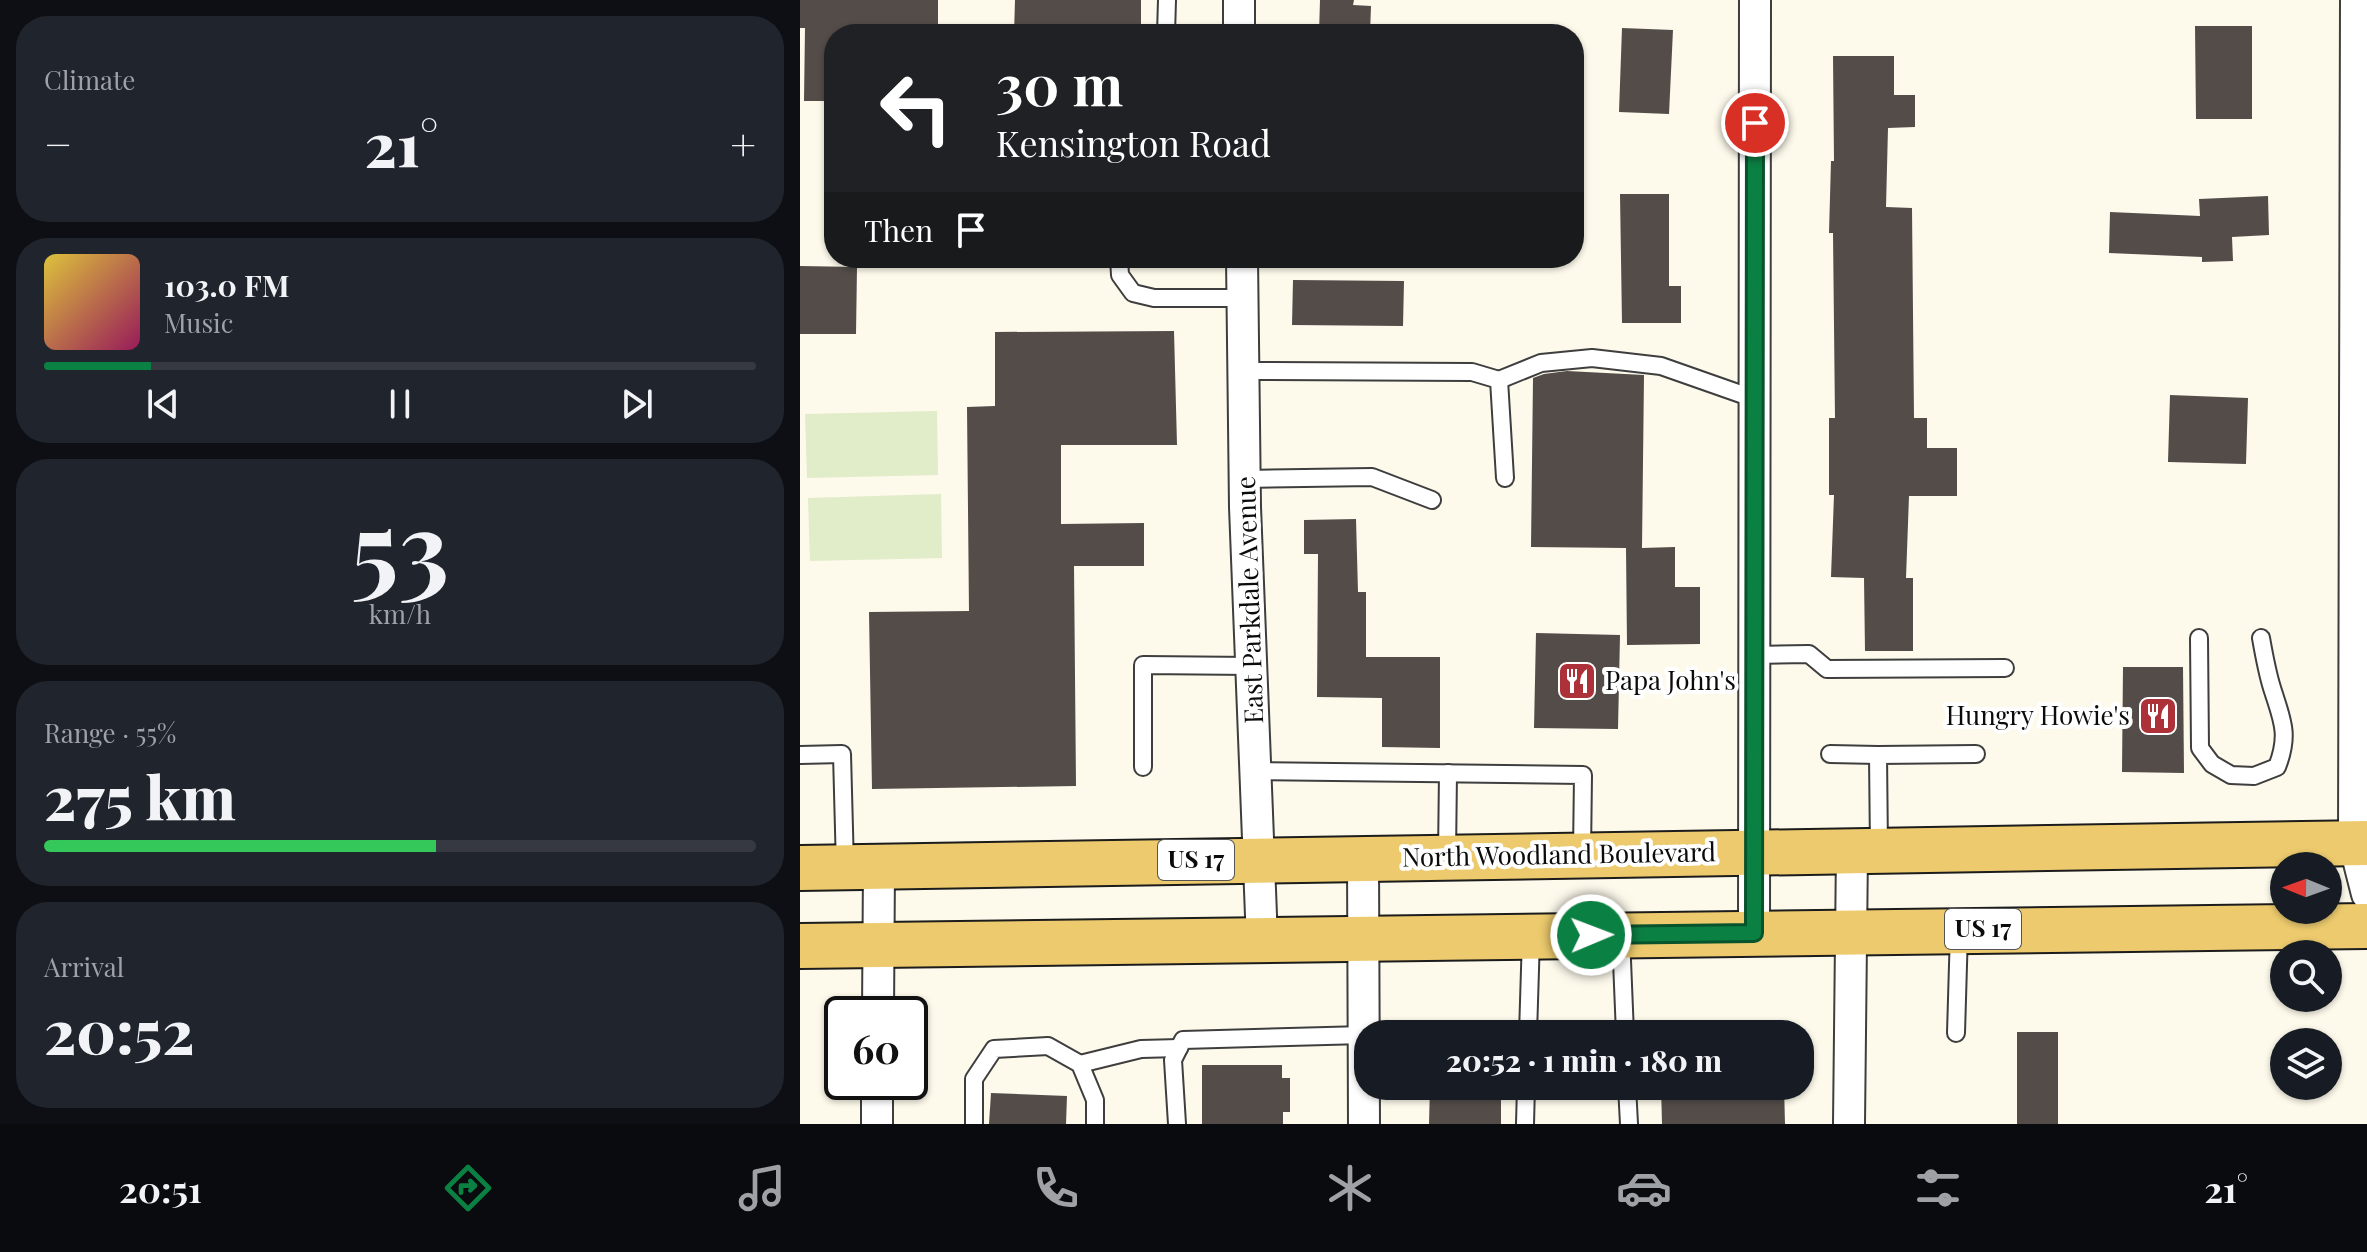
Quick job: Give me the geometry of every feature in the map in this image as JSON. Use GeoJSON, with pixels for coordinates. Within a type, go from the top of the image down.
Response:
{"type":"FeatureCollection","features":[{"type":"Feature","properties":{"kind":"main road","name":"North Woodland Boulevard"},"geometry":{"type":"LineString","coordinates":[[800,868],[2361,843]]}},
{"type":"Feature","properties":{"kind":"main road","name":"US 17"},"geometry":{"type":"LineString","coordinates":[[800,946],[2367,926]]}},
{"type":"Feature","properties":{"kind":"street"},"geometry":{"type":"LineString","coordinates":[[1239,0],[1239,24]]}},
{"type":"Feature","properties":{"kind":"street"},"geometry":{"type":"LineString","coordinates":[[1754,933],[1755,0]]}},
{"type":"Feature","properties":{"kind":"street"},"geometry":{"type":"LineString","coordinates":[[2356,0],[2361,843],[2367,894]]}},
{"type":"Feature","properties":{"kind":"street","name":"East Parkdale Avenue"},"geometry":{"type":"LineString","coordinates":[[1242,268],[1245,479],[1262,941]]}},
{"type":"Feature","properties":{"kind":"street"},"geometry":{"type":"LineString","coordinates":[[1849,1124],[1853,931],[1866,850]]}},
{"type":"Feature","properties":{"kind":"street"},"geometry":{"type":"LineString","coordinates":[[1363,858],[1364,1020]]}},
{"type":"Feature","properties":{"kind":"street"},"geometry":{"type":"LineString","coordinates":[[862,867],[880,945],[879,996]]}},
{"type":"Feature","properties":{"kind":"street"},"geometry":{"type":"LineString","coordinates":[[877,1100],[877,1124]]}},
{"type":"Feature","properties":{"kind":"street"},"geometry":{"type":"LineString","coordinates":[[1364,1100],[1364,1124]]}},
{"type":"Feature","properties":{"kind":"lane"},"geometry":{"type":"LineString","coordinates":[[1166,24],[1167,0]]}},
{"type":"Feature","properties":{"kind":"lane"},"geometry":{"type":"LineString","coordinates":[[1120,268],[1120,275],[1133,293],[1154,298],[1243,298]]}},
{"type":"Feature","properties":{"kind":"lane"},"geometry":{"type":"LineString","coordinates":[[1244,371],[1472,372],[1499,380],[1541,363],[1592,358],[1661,366],[1755,399]]}},
{"type":"Feature","properties":{"kind":"lane"},"geometry":{"type":"LineString","coordinates":[[1499,380],[1505,478]]}},
{"type":"Feature","properties":{"kind":"lane"},"geometry":{"type":"LineString","coordinates":[[1245,479],[1372,477],[1432,500]]}},
{"type":"Feature","properties":{"kind":"lane"},"geometry":{"type":"LineString","coordinates":[[2199,638],[2200,748],[2212,764],[2231,775],[2254,776],[2277,767],[2284,748],[2284,721],[2271,685],[2261,638]]}},
{"type":"Feature","properties":{"kind":"lane"},"geometry":{"type":"LineString","coordinates":[[1754,655],[1809,654],[1827,669],[2005,668]]}},
{"type":"Feature","properties":{"kind":"lane"},"geometry":{"type":"LineString","coordinates":[[1143,767],[1143,665],[1252,666]]}},
{"type":"Feature","properties":{"kind":"lane"},"geometry":{"type":"LineString","coordinates":[[800,755],[842,754],[862,867]]}},
{"type":"Feature","properties":{"kind":"lane"},"geometry":{"type":"LineString","coordinates":[[1830,754],[1976,754]]}},
{"type":"Feature","properties":{"kind":"lane"},"geometry":{"type":"LineString","coordinates":[[1866,850],[1878,755]]}},
{"type":"Feature","properties":{"kind":"lane"},"geometry":{"type":"LineString","coordinates":[[1256,771],[1583,775],[1582,854]]}},
{"type":"Feature","properties":{"kind":"lane"},"geometry":{"type":"LineString","coordinates":[[1447,856],[1448,773]]}},
{"type":"Feature","properties":{"kind":"lane"},"geometry":{"type":"LineString","coordinates":[[1956,1033],[1959,930]]}},
{"type":"Feature","properties":{"kind":"lane"},"geometry":{"type":"LineString","coordinates":[[1621,935],[1624,1020]]}},
{"type":"Feature","properties":{"kind":"lane"},"geometry":{"type":"LineString","coordinates":[[1528,1020],[1531,936]]}},
{"type":"Feature","properties":{"kind":"lane"},"geometry":{"type":"LineString","coordinates":[[1177,1124],[1173,1060],[1183,1040],[1354,1035]]}},
{"type":"Feature","properties":{"kind":"lane"},"geometry":{"type":"LineString","coordinates":[[974,1124],[974,1079],[994,1049],[1048,1046],[1080,1064],[1095,1100],[1095,1124]]}},
{"type":"Feature","properties":{"kind":"lane"},"geometry":{"type":"LineString","coordinates":[[1080,1064],[1141,1049],[1179,1048]]}},
{"type":"Feature","properties":{"kind":"lane"},"geometry":{"type":"LineString","coordinates":[[1525,1124],[1526,1100]]}},
{"type":"Feature","properties":{"kind":"lane"},"geometry":{"type":"LineString","coordinates":[[1628,1100],[1629,1124]]}},
{"type":"Feature","properties":{"kind":"green space"},"geometry":{"type":"Polygon","coordinates":[[[937,411],[938,475],[807,478],[805,414],[937,411]]]}},
{"type":"Feature","properties":{"kind":"green space"},"geometry":{"type":"Polygon","coordinates":[[[941,494],[942,558],[810,561],[808,498],[941,494]]]}},
{"type":"Feature","properties":{"kind":"building"},"geometry":{"type":"Polygon","coordinates":[[[800,0],[938,0],[938,24],[824,24],[824,101],[804,101],[805,28],[800,28],[800,0]]]}},
{"type":"Feature","properties":{"kind":"building"},"geometry":{"type":"Polygon","coordinates":[[[1015,0],[1141,0],[1141,24],[1014,24],[1015,0]]]}},
{"type":"Feature","properties":{"kind":"building"},"geometry":{"type":"Polygon","coordinates":[[[1320,0],[1354,0],[1353,5],[1371,6],[1370,24],[1319,24],[1320,0]]]}},
{"type":"Feature","properties":{"kind":"building"},"geometry":{"type":"Polygon","coordinates":[[[2195,26],[2252,26],[2252,119],[2196,119],[2195,26]]]}},
{"type":"Feature","properties":{"kind":"building"},"geometry":{"type":"Polygon","coordinates":[[[1622,28],[1673,30],[1669,114],[1619,112],[1622,28]]]}},
{"type":"Feature","properties":{"kind":"building"},"geometry":{"type":"Polygon","coordinates":[[[1833,56],[1894,56],[1894,95],[1915,95],[1915,127],[1888,128],[1886,207],[1912,208],[1914,418],[1927,418],[1927,448],[1957,448],[1957,496],[1909,496],[1906,578],[1913,578],[1913,651],[1865,651],[1864,578],[1831,577],[1834,495],[1829,495],[1829,418],[1835,418],[1833,233],[1829,233],[1831,161],[1834,161],[1833,56]]]}},
{"type":"Feature","properties":{"kind":"building"},"geometry":{"type":"Polygon","coordinates":[[[1620,194],[1669,194],[1669,286],[1681,286],[1681,323],[1622,323],[1620,194]]]}},
{"type":"Feature","properties":{"kind":"building"},"geometry":{"type":"Polygon","coordinates":[[[2268,196],[2269,235],[2232,237],[2233,261],[2202,262],[2202,257],[2109,253],[2110,212],[2200,216],[2199,199],[2268,196]]]}},
{"type":"Feature","properties":{"kind":"building"},"geometry":{"type":"Polygon","coordinates":[[[800,266],[857,268],[856,334],[800,334],[800,266]]]}},
{"type":"Feature","properties":{"kind":"building"},"geometry":{"type":"Polygon","coordinates":[[[1293,280],[1404,281],[1403,326],[1292,325],[1293,280]]]}},
{"type":"Feature","properties":{"kind":"building"},"geometry":{"type":"Polygon","coordinates":[[[1174,331],[1177,445],[1061,445],[1061,524],[1144,523],[1144,566],[1074,566],[1076,786],[872,789],[869,612],[969,611],[967,407],[995,406],[995,332],[1174,331]]]}},
{"type":"Feature","properties":{"kind":"building"},"geometry":{"type":"Polygon","coordinates":[[[1567,371],[1644,375],[1642,548],[1675,547],[1675,587],[1700,587],[1700,644],[1627,645],[1626,548],[1531,547],[1533,378],[1567,371]]]}},
{"type":"Feature","properties":{"kind":"building"},"geometry":{"type":"Polygon","coordinates":[[[2170,395],[2248,398],[2246,464],[2168,462],[2170,395]]]}},
{"type":"Feature","properties":{"kind":"building"},"geometry":{"type":"Polygon","coordinates":[[[1356,519],[1358,592],[1366,592],[1366,657],[1440,657],[1440,748],[1382,747],[1382,698],[1317,697],[1318,554],[1304,554],[1304,520],[1356,519]]]}},
{"type":"Feature","properties":{"kind":"building","name":"Papa John's"},"geometry":{"type":"Polygon","coordinates":[[[1536,633],[1620,635],[1618,729],[1534,728],[1536,633]]]}},
{"type":"Feature","properties":{"kind":"building","name":"Hungry Howie's"},"geometry":{"type":"Polygon","coordinates":[[[2123,667],[2183,667],[2184,773],[2122,772],[2123,667]]]}},
{"type":"Feature","properties":{"kind":"building"},"geometry":{"type":"Polygon","coordinates":[[[2017,1032],[2058,1032],[2058,1124],[2017,1124],[2017,1032]]]}},
{"type":"Feature","properties":{"kind":"building"},"geometry":{"type":"Polygon","coordinates":[[[1202,1065],[1282,1065],[1282,1078],[1290,1078],[1290,1112],[1283,1112],[1283,1124],[1202,1124],[1202,1065]]]}},
{"type":"Feature","properties":{"kind":"building"},"geometry":{"type":"Polygon","coordinates":[[[991,1093],[1067,1096],[1066,1124],[989,1124],[991,1093]]]}},
{"type":"Feature","properties":{"kind":"building"},"geometry":{"type":"Polygon","coordinates":[[[1430,1100],[1501,1100],[1501,1124],[1429,1124],[1430,1100]]]}},
{"type":"Feature","properties":{"kind":"building"},"geometry":{"type":"Polygon","coordinates":[[[1661,1100],[1784,1100],[1785,1124],[1662,1124],[1661,1100]]]}},
{"type":"Feature","properties":{"kind":"place","name":"Papa John's"},"geometry":{"type":"Point","coordinates":[1577,681]}},
{"type":"Feature","properties":{"kind":"place","name":"Hungry Howie's"},"geometry":{"type":"Point","coordinates":[2158,716]}},
{"type":"Feature","properties":{"kind":"route"},"geometry":{"type":"LineString","coordinates":[[1591,935],[1754,933],[1755,123]]}}]}
